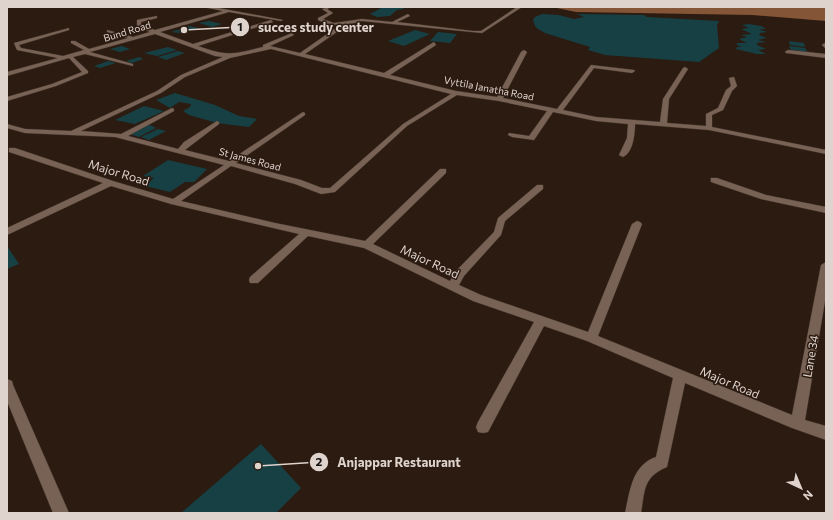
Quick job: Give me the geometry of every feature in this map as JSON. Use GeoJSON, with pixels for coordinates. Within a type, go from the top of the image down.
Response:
{"type":"FeatureCollection","features":[{"type":"Feature","properties":{"kind":"street"},"geometry":{"type":"LineString","coordinates":[[205,7],[219,8],[281,20]]}},
{"type":"Feature","properties":{"kind":"street","name":"Bund Road"},"geometry":{"type":"LineString","coordinates":[[7,74],[240,7]]}},
{"type":"Feature","properties":{"kind":"street"},"geometry":{"type":"LineString","coordinates":[[329,7],[324,9],[331,13],[320,19],[325,23],[345,24],[362,20],[482,32],[520,7]]}},
{"type":"Feature","properties":{"kind":"street"},"geometry":{"type":"LineString","coordinates":[[393,23],[408,15]]}},
{"type":"Feature","properties":{"kind":"street","name":"Vyttila Janatha Road"},"geometry":{"type":"LineString","coordinates":[[155,17],[138,22],[139,26],[217,55],[231,56],[261,48],[271,47],[456,93],[499,98],[596,119],[709,128],[826,152]]}},
{"type":"Feature","properties":{"kind":"street"},"geometry":{"type":"LineString","coordinates":[[193,46],[271,21]]}},
{"type":"Feature","properties":{"kind":"street"},"geometry":{"type":"LineString","coordinates":[[300,55],[345,24]]}},
{"type":"Feature","properties":{"kind":"street"},"geometry":{"type":"LineString","coordinates":[[63,57],[19,49],[16,44],[67,29]]}},
{"type":"Feature","properties":{"kind":"street"},"geometry":{"type":"LineString","coordinates":[[109,31],[135,38]]}},
{"type":"Feature","properties":{"kind":"street"},"geometry":{"type":"LineString","coordinates":[[261,48],[292,34]]}},
{"type":"Feature","properties":{"kind":"street"},"geometry":{"type":"LineString","coordinates":[[73,42],[87,52],[132,65]]}},
{"type":"Feature","properties":{"kind":"street"},"geometry":{"type":"LineString","coordinates":[[384,76],[434,44]]}},
{"type":"Feature","properties":{"kind":"street"},"geometry":{"type":"LineString","coordinates":[[499,98],[524,52]]}},
{"type":"Feature","properties":{"kind":"street"},"geometry":{"type":"LineString","coordinates":[[788,52],[826,56]]}},
{"type":"Feature","properties":{"kind":"street"},"geometry":{"type":"LineString","coordinates":[[7,99],[54,85],[86,72],[74,62],[70,56]]}},
{"type":"Feature","properties":{"kind":"street"},"geometry":{"type":"LineString","coordinates":[[70,134],[159,92],[183,76],[231,56]]}},
{"type":"Feature","properties":{"kind":"street"},"geometry":{"type":"LineString","coordinates":[[558,112],[593,66],[632,71]]}},
{"type":"Feature","properties":{"kind":"street"},"geometry":{"type":"LineString","coordinates":[[663,125],[666,99],[685,69]]}},
{"type":"Feature","properties":{"kind":"street"},"geometry":{"type":"LineString","coordinates":[[709,128],[709,114],[719,110],[724,105],[729,90],[734,86],[732,78]]}},
{"type":"Feature","properties":{"kind":"street","name":"St James Road"},"geometry":{"type":"LineString","coordinates":[[7,126],[24,132],[121,137],[298,182],[320,191],[332,190],[405,125],[456,93]]}},
{"type":"Feature","properties":{"kind":"street"},"geometry":{"type":"LineString","coordinates":[[121,137],[172,110]]}},
{"type":"Feature","properties":{"kind":"street"},"geometry":{"type":"LineString","coordinates":[[512,136],[531,138],[550,110]]}},
{"type":"Feature","properties":{"kind":"street"},"geometry":{"type":"LineString","coordinates":[[174,202],[304,114]]}},
{"type":"Feature","properties":{"kind":"street"},"geometry":{"type":"LineString","coordinates":[[623,155],[631,138],[632,122]]}},
{"type":"Feature","properties":{"kind":"street"},"geometry":{"type":"LineString","coordinates":[[180,151],[187,144],[217,123]]}},
{"type":"Feature","properties":{"kind":"street","name":"Major Road"},"geometry":{"type":"LineString","coordinates":[[12,150],[110,183],[174,202],[306,233],[367,245],[477,298],[591,338],[797,424],[826,433]]}},
{"type":"Feature","properties":{"kind":"street"},"geometry":{"type":"LineString","coordinates":[[367,245],[443,171]]}},
{"type":"Feature","properties":{"kind":"street"},"geometry":{"type":"LineString","coordinates":[[714,180],[778,200],[826,210]]}},
{"type":"Feature","properties":{"kind":"street"},"geometry":{"type":"LineString","coordinates":[[7,232],[110,183]]}},
{"type":"Feature","properties":{"kind":"street"},"geometry":{"type":"LineString","coordinates":[[452,286],[458,279],[459,275],[498,233],[501,220],[540,187]]}},
{"type":"Feature","properties":{"kind":"street"},"geometry":{"type":"LineString","coordinates":[[591,338],[637,224]]}},
{"type":"Feature","properties":{"kind":"street"},"geometry":{"type":"LineString","coordinates":[[254,280],[306,233]]}},
{"type":"Feature","properties":{"kind":"street","name":"Lane 34"},"geometry":{"type":"LineString","coordinates":[[797,424],[826,265]]}},
{"type":"Feature","properties":{"kind":"street"},"geometry":{"type":"LineString","coordinates":[[483,427],[541,320]]}},
{"type":"Feature","properties":{"kind":"street"},"geometry":{"type":"LineString","coordinates":[[633,513],[641,476],[651,464],[662,462],[680,375]]}},
{"type":"Feature","properties":{"kind":"street"},"geometry":{"type":"LineString","coordinates":[[7,385],[61,513]]}},
{"type":"Feature","properties":{"kind":"shaded area"},"geometry":{"type":"Polygon","coordinates":[[[552,7],[826,7],[826,21],[752,15],[576,12],[552,7]]]}},
{"type":"Feature","properties":{"kind":"building"},"geometry":{"type":"Polygon","coordinates":[[[383,7],[401,7],[404,9],[397,10],[390,16],[377,17],[370,14],[383,7]]]}},
{"type":"Feature","properties":{"kind":"building"},"geometry":{"type":"Polygon","coordinates":[[[542,14],[559,15],[574,19],[584,17],[577,14],[644,15],[647,17],[719,21],[717,25],[719,48],[699,62],[605,55],[588,50],[590,47],[545,33],[538,29],[533,20],[535,17],[542,14]]]}},
{"type":"Feature","properties":{"kind":"building"},"geometry":{"type":"Polygon","coordinates":[[[209,21],[222,24],[212,27],[199,23],[209,21]]]}},
{"type":"Feature","properties":{"kind":"building"},"geometry":{"type":"Polygon","coordinates":[[[749,24],[761,26],[766,29],[759,29],[767,32],[760,33],[759,35],[767,38],[758,40],[766,42],[757,43],[757,45],[766,49],[758,50],[766,54],[757,54],[736,49],[737,47],[742,47],[737,45],[737,43],[747,43],[739,39],[747,37],[741,35],[752,34],[741,29],[749,28],[742,25],[749,24]]]}},
{"type":"Feature","properties":{"kind":"building"},"geometry":{"type":"Polygon","coordinates":[[[190,26],[198,28],[180,33],[171,32],[190,26]]]}},
{"type":"Feature","properties":{"kind":"building"},"geometry":{"type":"Polygon","coordinates":[[[415,30],[430,34],[404,46],[388,41],[415,30]]]}},
{"type":"Feature","properties":{"kind":"building"},"geometry":{"type":"Polygon","coordinates":[[[438,32],[457,34],[450,43],[430,41],[438,32]]]}},
{"type":"Feature","properties":{"kind":"building"},"geometry":{"type":"Polygon","coordinates":[[[789,41],[804,43],[805,47],[790,45],[789,41]]]}},
{"type":"Feature","properties":{"kind":"building"},"geometry":{"type":"Polygon","coordinates":[[[122,46],[130,49],[120,52],[110,49],[122,46]]]}},
{"type":"Feature","properties":{"kind":"building"},"geometry":{"type":"Polygon","coordinates":[[[789,46],[805,48],[808,52],[791,50],[789,46]]]}},
{"type":"Feature","properties":{"kind":"building"},"geometry":{"type":"Polygon","coordinates":[[[168,47],[177,50],[157,56],[144,53],[168,47]]]}},
{"type":"Feature","properties":{"kind":"building"},"geometry":{"type":"Polygon","coordinates":[[[178,51],[185,53],[166,60],[158,57],[178,51]]]}},
{"type":"Feature","properties":{"kind":"building"},"geometry":{"type":"Polygon","coordinates":[[[139,57],[143,59],[132,63],[126,61],[139,57]]]}},
{"type":"Feature","properties":{"kind":"building"},"geometry":{"type":"Polygon","coordinates":[[[108,61],[116,63],[100,68],[94,66],[108,61]]]}},
{"type":"Feature","properties":{"kind":"building"},"geometry":{"type":"Polygon","coordinates":[[[175,93],[215,105],[239,116],[257,119],[249,127],[217,123],[189,115],[183,111],[190,107],[191,104],[179,102],[170,108],[156,100],[175,93]]]}},
{"type":"Feature","properties":{"kind":"building"},"geometry":{"type":"Polygon","coordinates":[[[144,106],[164,111],[135,124],[115,120],[144,106]]]}},
{"type":"Feature","properties":{"kind":"building"},"geometry":{"type":"Polygon","coordinates":[[[148,124],[156,128],[139,137],[130,134],[148,124]]]}},
{"type":"Feature","properties":{"kind":"building"},"geometry":{"type":"Polygon","coordinates":[[[158,129],[166,131],[149,140],[141,137],[158,129]]]}},
{"type":"Feature","properties":{"kind":"building"},"geometry":{"type":"Polygon","coordinates":[[[168,160],[207,169],[194,182],[185,182],[170,192],[145,186],[154,178],[143,176],[168,160]]]}},
{"type":"Feature","properties":{"kind":"building"},"geometry":{"type":"Polygon","coordinates":[[[7,246],[19,264],[7,269],[7,246]]]}},
{"type":"Feature","properties":{"kind":"building"},"geometry":{"type":"Polygon","coordinates":[[[261,444],[301,488],[276,513],[181,513],[261,444]]]}},
{"type":"Feature","properties":{"kind":"place","name":"succes study center"},"geometry":{"type":"Point","coordinates":[184,30]}},
{"type":"Feature","properties":{"kind":"place","name":"Anjappar Restaurant"},"geometry":{"type":"Point","coordinates":[258,466]}}]}
